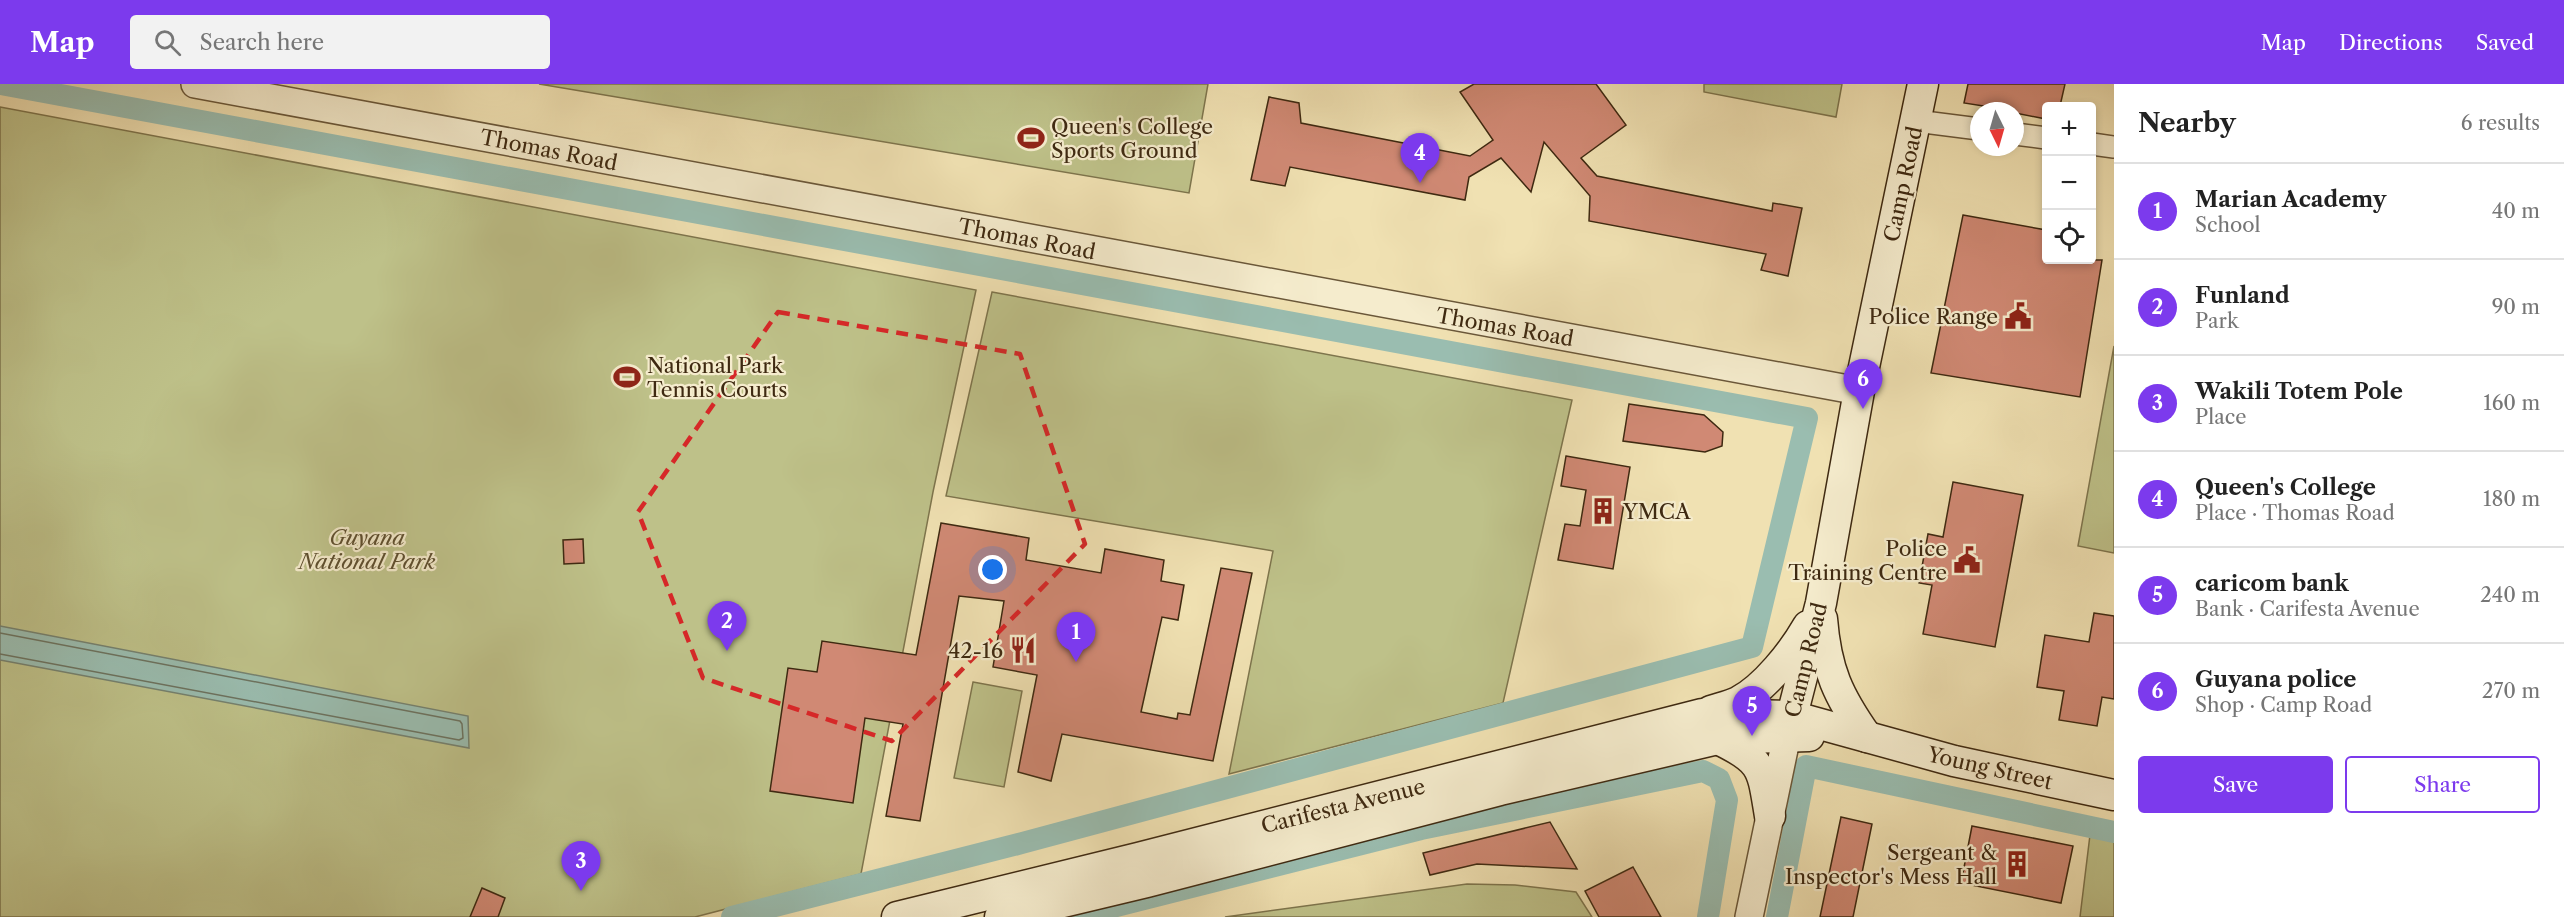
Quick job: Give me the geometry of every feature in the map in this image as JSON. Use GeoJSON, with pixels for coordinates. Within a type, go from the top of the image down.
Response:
{"type":"FeatureCollection","features":[{"type":"Feature","properties":{"kind":"main road","name":"Camp Road"},"geometry":{"type":"LineString","coordinates":[[1789,726],[1821,603],[1859,391],[1923,84]]}},
{"type":"Feature","properties":{"kind":"main road"},"geometry":{"type":"LineString","coordinates":[[1702,714],[1738,702],[1761,683],[1794,649],[1821,603]]}},
{"type":"Feature","properties":{"kind":"main road"},"geometry":{"type":"LineString","coordinates":[[1821,603],[1824,649],[1836,688],[1867,737]]}},
{"type":"Feature","properties":{"kind":"main road","name":"Carifesta Avenue"},"geometry":{"type":"LineString","coordinates":[[897,917],[1702,714],[1789,726]]}},
{"type":"Feature","properties":{"kind":"main road","name":"Carifesta Avenue"},"geometry":{"type":"LineString","coordinates":[[1000,917],[1147,882],[1500,790],[1719,739],[1789,726]]}},
{"type":"Feature","properties":{"kind":"main road","name":"Young Street"},"geometry":{"type":"LineString","coordinates":[[1789,726],[1867,737],[1954,761],[2114,795]]}},
{"type":"Feature","properties":{"kind":"main road"},"geometry":{"type":"LineString","coordinates":[[1719,739],[1745,751],[1754,759],[1764,781],[1770,816]]}},
{"type":"Feature","properties":{"kind":"street","name":"Thomas Road"},"geometry":{"type":"LineString","coordinates":[[195,84],[1859,391]]}},
{"type":"Feature","properties":{"kind":"street"},"geometry":{"type":"LineString","coordinates":[[1916,121],[1970,128]]}},
{"type":"Feature","properties":{"kind":"street"},"geometry":{"type":"LineString","coordinates":[[2024,135],[2042,137]]}},
{"type":"Feature","properties":{"kind":"street"},"geometry":{"type":"LineString","coordinates":[[2096,145],[2114,147]]}},
{"type":"Feature","properties":{"kind":"street","name":"Camp Road"},"geometry":{"type":"LineString","coordinates":[[1749,917],[1789,726]]}},
{"type":"Feature","properties":{"kind":"highlighted area"},"geometry":{"type":"Polygon","coordinates":[[[778,312],[1020,354],[1085,544],[892,741],[703,678],[638,512],[778,312]]]}},
{"type":"Feature","properties":{"kind":"green space","name":"Queen's College Sports Ground"},"geometry":{"type":"Polygon","coordinates":[[[539,84],[1208,84],[1189,193],[539,84]]]}},
{"type":"Feature","properties":{"kind":"green space"},"geometry":{"type":"Polygon","coordinates":[[[1704,84],[1842,84],[1836,117],[1704,92],[1704,84]]]}},
{"type":"Feature","properties":{"kind":"green space","name":"Guyana National Park"},"geometry":{"type":"Polygon","coordinates":[[[0,107],[976,290],[933,492],[861,874],[695,917],[0,917],[0,107]]]}},
{"type":"Feature","properties":{"kind":"green space"},"geometry":{"type":"Polygon","coordinates":[[[992,292],[1572,400],[1503,703],[1229,774],[1273,551],[946,496],[992,292]]]}},
{"type":"Feature","properties":{"kind":"green space"},"geometry":{"type":"Polygon","coordinates":[[[2114,346],[2114,553],[2078,546],[2114,346]]]}},
{"type":"Feature","properties":{"kind":"green space"},"geometry":{"type":"Polygon","coordinates":[[[973,682],[1022,691],[1004,787],[954,778],[973,682]]]}},
{"type":"Feature","properties":{"kind":"green space"},"geometry":{"type":"Polygon","coordinates":[[[2090,835],[2114,840],[2114,917],[2080,917],[2090,835]]]}},
{"type":"Feature","properties":{"kind":"green space"},"geometry":{"type":"Polygon","coordinates":[[[1467,884],[1515,885],[1576,892],[1592,917],[1225,917],[1467,884]]]}},
{"type":"Feature","properties":{"kind":"water"},"geometry":{"type":"Polygon","coordinates":[[[0,626],[468,716],[469,748],[0,660],[0,626]]]}},
{"type":"Feature","properties":{"kind":"building"},"geometry":{"type":"Polygon","coordinates":[[[1474,84],[1596,84],[1626,125],[1581,158],[1597,176],[1772,211],[1773,203],[1802,208],[1788,276],[1761,270],[1766,254],[1589,221],[1590,196],[1544,142],[1531,192],[1501,158],[1469,177],[1465,200],[1290,167],[1285,186],[1251,180],[1269,97],[1299,103],[1301,123],[1470,156],[1493,140],[1460,92],[1474,84]]]}},
{"type":"Feature","properties":{"kind":"building"},"geometry":{"type":"Polygon","coordinates":[[[1968,84],[2065,84],[2061,102],[2042,102],[2042,118],[2024,115],[2024,102],[1964,103],[1968,84]]]}},
{"type":"Feature","properties":{"kind":"building","name":"Police Range"},"geometry":{"type":"Polygon","coordinates":[[[1963,215],[2042,229],[2042,264],[2096,264],[2096,260],[2102,260],[2080,397],[1931,373],[1963,215]]]}},
{"type":"Feature","properties":{"kind":"building"},"geometry":{"type":"Polygon","coordinates":[[[1629,404],[1704,415],[1723,432],[1722,446],[1705,452],[1623,441],[1629,404]]]}},
{"type":"Feature","properties":{"kind":"building","name":"YMCA"},"geometry":{"type":"Polygon","coordinates":[[[1566,456],[1630,467],[1613,569],[1558,560],[1565,524],[1580,526],[1586,490],[1561,486],[1566,456]]]}},
{"type":"Feature","properties":{"kind":"building","name":"Police Training Centre"},"geometry":{"type":"Polygon","coordinates":[[[1953,482],[2023,495],[1995,647],[1923,634],[1932,585],[1919,583],[1928,534],[1943,537],[1953,482]]]}},
{"type":"Feature","properties":{"kind":"building"},"geometry":{"type":"Polygon","coordinates":[[[941,523],[1029,538],[1026,560],[1101,573],[1105,549],[1164,560],[1161,581],[1184,585],[1178,620],[1162,617],[1141,712],[1177,719],[1178,713],[1190,715],[1221,568],[1252,573],[1213,761],[1062,734],[1051,781],[1018,772],[1037,675],[993,667],[1004,601],[959,596],[920,821],[886,816],[903,724],[865,718],[853,803],[770,791],[788,668],[817,672],[822,641],[916,655],[941,523]]]}},
{"type":"Feature","properties":{"kind":"building"},"geometry":{"type":"Polygon","coordinates":[[[583,539],[584,563],[564,564],[563,540],[583,539]]]}},
{"type":"Feature","properties":{"kind":"building"},"geometry":{"type":"Polygon","coordinates":[[[2094,613],[2114,616],[2114,699],[2102,697],[2097,726],[2059,720],[2064,691],[2037,687],[2045,635],[2089,642],[2094,613]]]}},
{"type":"Feature","properties":{"kind":"building"},"geometry":{"type":"Polygon","coordinates":[[[1841,817],[1872,824],[1853,917],[1820,917],[1841,817]]]}},
{"type":"Feature","properties":{"kind":"building"},"geometry":{"type":"Polygon","coordinates":[[[1550,822],[1577,869],[1477,864],[1430,875],[1423,853],[1550,822]]]}},
{"type":"Feature","properties":{"kind":"building","name":"Sergeant & Inspector's Mess Hall"},"geometry":{"type":"Polygon","coordinates":[[[1972,826],[2073,846],[2061,903],[1961,883],[1972,826]]]}},
{"type":"Feature","properties":{"kind":"building"},"geometry":{"type":"Polygon","coordinates":[[[1633,867],[1661,917],[1599,917],[1585,891],[1633,867]]]}},
{"type":"Feature","properties":{"kind":"building"},"geometry":{"type":"Polygon","coordinates":[[[482,888],[505,898],[498,917],[470,917],[482,888]]]}},
{"type":"Feature","properties":{"kind":"waterway"},"geometry":{"type":"LineString","coordinates":[[1,84],[1807,418],[1752,647],[1022,843],[732,917]]}},
{"type":"Feature","properties":{"kind":"waterway"},"geometry":{"type":"LineString","coordinates":[[1777,917],[1806,766],[2114,832]]}},
{"type":"Feature","properties":{"kind":"waterway"},"geometry":{"type":"LineString","coordinates":[[1073,917],[1421,829],[1703,771],[1719,779],[1727,800],[1708,917]]}},
{"type":"Feature","properties":{"kind":"place","name":"Queen's College Sports Ground"},"geometry":{"type":"Point","coordinates":[1031,138]}},
{"type":"Feature","properties":{"kind":"place","name":"Queen's College"},"geometry":{"type":"Point","coordinates":[1420,183]}},
{"type":"Feature","properties":{"kind":"place","name":"Police Range"},"geometry":{"type":"Point","coordinates":[2018,316]}},
{"type":"Feature","properties":{"kind":"place","name":"National Park Tennis Courts"},"geometry":{"type":"Point","coordinates":[627,377]}},
{"type":"Feature","properties":{"kind":"place","name":"Guyana police"},"geometry":{"type":"Point","coordinates":[1863,409]}},
{"type":"Feature","properties":{"kind":"place","name":"YMCA"},"geometry":{"type":"Point","coordinates":[1603,511]}},
{"type":"Feature","properties":{"kind":"place","name":"Police Training Centre"},"geometry":{"type":"Point","coordinates":[1967,560]}},
{"type":"Feature","properties":{"kind":"place","name":"42-16"},"geometry":{"type":"Point","coordinates":[1023,650]}},
{"type":"Feature","properties":{"kind":"place","name":"Funland"},"geometry":{"type":"Point","coordinates":[727,651]}},
{"type":"Feature","properties":{"kind":"place","name":"Marian Academy"},"geometry":{"type":"Point","coordinates":[1076,662]}},
{"type":"Feature","properties":{"kind":"place","name":"caricom bank"},"geometry":{"type":"Point","coordinates":[1752,736]}},
{"type":"Feature","properties":{"kind":"place","name":"Sergeant & Inspector's Mess Hall"},"geometry":{"type":"Point","coordinates":[2017,864]}},
{"type":"Feature","properties":{"kind":"place","name":"Wakili Totem Pole"},"geometry":{"type":"Point","coordinates":[581,891]}}]}
